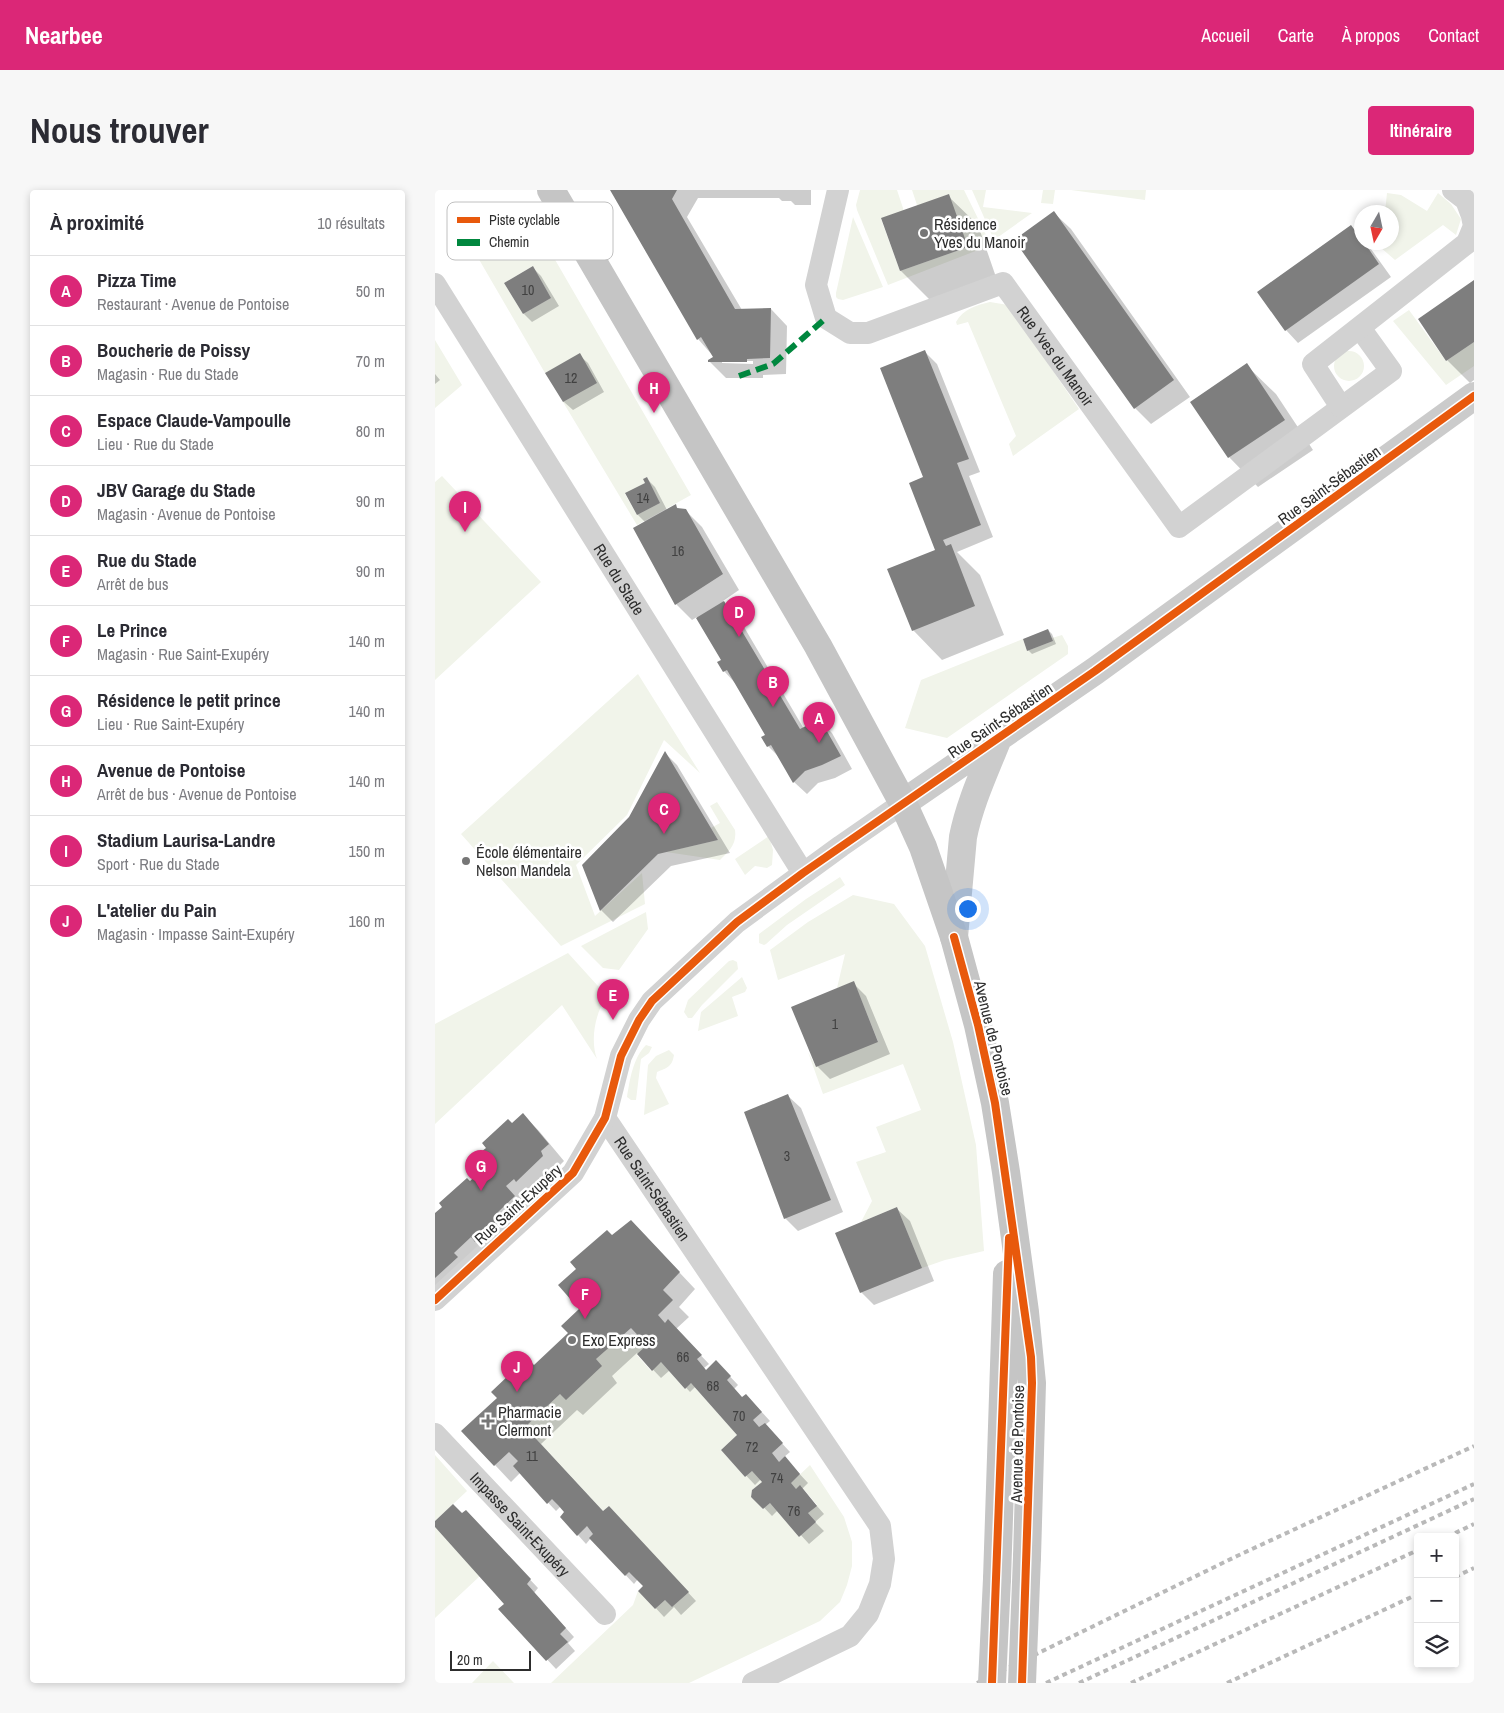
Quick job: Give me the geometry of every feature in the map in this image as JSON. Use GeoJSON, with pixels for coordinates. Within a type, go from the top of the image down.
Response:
{"type":"FeatureCollection","features":[{"type":"Feature","properties":{"kind":"main road","name":"Avenue de Pontoise"},"geometry":{"type":"LineString","coordinates":[[551,190],[558,202]]}},
{"type":"Feature","properties":{"kind":"main road","name":"Avenue de Pontoise"},"geometry":{"type":"LineString","coordinates":[[592,260],[818,646],[903,803],[923,847],[954,937],[978,1024],[995,1103],[1025,1312],[1032,1383],[1022,1683]]}},
{"type":"Feature","properties":{"kind":"main road","name":"Avenue de Pontoise"},"geometry":{"type":"LineString","coordinates":[[992,1683],[1010,1207]]}},
{"type":"Feature","properties":{"kind":"street","name":"Rue Yves du Manoir"},"geometry":{"type":"LineString","coordinates":[[838,190],[816,285],[826,318],[850,333],[868,333],[1003,283],[1179,527],[1391,371],[1361,328]]}},
{"type":"Feature","properties":{"kind":"street"},"geometry":{"type":"LineString","coordinates":[[1341,407],[1313,364],[1467,243],[1474,226],[1472,216],[1466,200],[1453,190]]}},
{"type":"Feature","properties":{"kind":"street","name":"Rue du Stade"},"geometry":{"type":"LineString","coordinates":[[435,284],[803,873]]}},
{"type":"Feature","properties":{"kind":"street","name":"Rue Saint-Sébastien"},"geometry":{"type":"LineString","coordinates":[[753,1683],[850,1636],[868,1614],[880,1584],[884,1559],[880,1526],[605,1118],[621,1056],[639,1020],[652,1001],[737,922],[803,873],[1095,671],[1474,396]]}},
{"type":"Feature","properties":{"kind":"street"},"geometry":{"type":"LineString","coordinates":[[954,937],[965,826],[969,811],[998,738]]}},
{"type":"Feature","properties":{"kind":"street","name":"Rue Saint-Exupéry"},"geometry":{"type":"LineString","coordinates":[[435,1300],[573,1173],[605,1118]]}},
{"type":"Feature","properties":{"kind":"street","name":"Impasse Saint-Exupéry"},"geometry":{"type":"LineString","coordinates":[[435,1434],[605,1614]]}},
{"type":"Feature","properties":{"kind":"shaded area"},"geometry":{"type":"Polygon","coordinates":[[[860,190],[897,190],[904,211],[881,219],[900,271],[968,247],[917,205],[912,190],[964,190],[991,245],[888,285],[857,210],[856,205],[860,190]]]}},
{"type":"Feature","properties":{"kind":"shaded area"},"geometry":{"type":"Polygon","coordinates":[[[972,190],[986,190],[983,207],[1032,213],[994,240],[972,190]]]}},
{"type":"Feature","properties":{"kind":"shaded area"},"geometry":{"type":"Polygon","coordinates":[[[1043,190],[1055,190],[1053,204],[1041,203],[1043,190]]]}},
{"type":"Feature","properties":{"kind":"shaded area"},"geometry":{"type":"Polygon","coordinates":[[[1071,190],[1146,190],[1145,200],[1071,190]]]}},
{"type":"Feature","properties":{"kind":"shaded area"},"geometry":{"type":"Polygon","coordinates":[[[1387,193],[1401,195],[1427,211],[1438,193],[1451,204],[1461,219],[1456,235],[1443,225],[1395,260],[1383,250],[1399,250],[1399,205],[1386,205],[1387,193]]]}},
{"type":"Feature","properties":{"kind":"shaded area"},"geometry":{"type":"Polygon","coordinates":[[[853,217],[883,287],[843,300],[836,297],[836,293],[853,217]]]}},
{"type":"Feature","properties":{"kind":"shaded area"},"geometry":{"type":"Polygon","coordinates":[[[479,260],[555,260],[691,495],[637,525],[563,402],[596,383],[580,354],[545,373],[479,260]],[[533,266],[504,283],[523,314],[551,298],[533,266]],[[647,477],[643,479],[645,483],[625,494],[637,515],[660,503],[647,477]]]}},
{"type":"Feature","properties":{"kind":"shaded area"},"geometry":{"type":"Polygon","coordinates":[[[990,302],[1008,305],[1079,409],[1013,456],[1009,444],[1016,436],[968,322],[957,325],[956,322],[966,311],[975,306],[990,302]]]}},
{"type":"Feature","properties":{"kind":"shaded area"},"geometry":{"type":"Polygon","coordinates":[[[1409,310],[1446,361],[1474,342],[1474,366],[1446,385],[1393,321],[1409,310]]]}},
{"type":"Feature","properties":{"kind":"shaded area"},"geometry":{"type":"Polygon","coordinates":[[[435,340],[462,385],[435,408],[435,340]]]}},
{"type":"Feature","properties":{"kind":"shaded area"},"geometry":{"type":"Polygon","coordinates":[[[1349,351],[1360,355],[1364,366],[1360,377],[1349,381],[1338,377],[1334,366],[1338,355],[1349,351]]]}},
{"type":"Feature","properties":{"kind":"shaded area"},"geometry":{"type":"Polygon","coordinates":[[[442,476],[541,582],[435,680],[435,482],[442,476]]]}},
{"type":"Feature","properties":{"kind":"shaded area"},"geometry":{"type":"Polygon","coordinates":[[[1062,635],[1068,646],[1068,654],[947,738],[905,728],[921,680],[1023,639],[1027,651],[1053,641],[1052,638],[1062,635]]]}},
{"type":"Feature","properties":{"kind":"shaded area"},"geometry":{"type":"Polygon","coordinates":[[[638,674],[700,773],[664,740],[627,815],[576,865],[595,916],[642,873],[645,904],[561,946],[461,834],[638,674]]]}},
{"type":"Feature","properties":{"kind":"shaded area"},"geometry":{"type":"Polygon","coordinates":[[[717,802],[735,830],[735,839],[732,847],[720,860],[666,852],[718,840],[711,828],[720,823],[710,806],[717,802]]]}},
{"type":"Feature","properties":{"kind":"shaded area"},"geometry":{"type":"Polygon","coordinates":[[[769,836],[773,850],[772,865],[767,868],[755,866],[745,875],[735,859],[769,836]]]}},
{"type":"Feature","properties":{"kind":"shaded area"},"geometry":{"type":"Polygon","coordinates":[[[840,877],[845,885],[787,925],[766,944],[759,943],[759,934],[806,899],[840,877]]]}},
{"type":"Feature","properties":{"kind":"shaded area"},"geometry":{"type":"Polygon","coordinates":[[[853,895],[894,904],[925,946],[953,1042],[976,1145],[984,1251],[945,1260],[922,1268],[897,1207],[861,1222],[872,1201],[856,1162],[886,1152],[876,1127],[921,1110],[903,1064],[823,1094],[808,1052],[816,1067],[878,1041],[854,982],[837,988],[845,954],[778,980],[770,950],[808,922],[853,895]]]}},
{"type":"Feature","properties":{"kind":"shaded area"},"geometry":{"type":"Polygon","coordinates":[[[646,912],[648,929],[619,970],[603,968],[581,946],[646,912]]]}},
{"type":"Feature","properties":{"kind":"shaded area"},"geometry":{"type":"Polygon","coordinates":[[[568,953],[607,996],[599,1010],[595,1027],[594,1044],[597,1059],[562,1005],[435,1124],[435,1024],[568,953]]]}},
{"type":"Feature","properties":{"kind":"shaded area"},"geometry":{"type":"Polygon","coordinates":[[[729,961],[737,962],[738,969],[702,1005],[692,1018],[688,1018],[684,1012],[688,1000],[729,961]]]}},
{"type":"Feature","properties":{"kind":"shaded area"},"geometry":{"type":"Polygon","coordinates":[[[742,977],[747,988],[745,992],[732,997],[738,1016],[698,1031],[701,1012],[742,977]]]}},
{"type":"Feature","properties":{"kind":"shaded area"},"geometry":{"type":"Polygon","coordinates":[[[646,1045],[652,1047],[649,1053],[641,1059],[636,1100],[631,1100],[627,1097],[629,1083],[638,1056],[646,1045]]]}},
{"type":"Feature","properties":{"kind":"shaded area"},"geometry":{"type":"Polygon","coordinates":[[[669,1050],[674,1055],[672,1062],[666,1068],[657,1072],[656,1078],[669,1104],[644,1115],[648,1065],[656,1056],[669,1050]]]}},
{"type":"Feature","properties":{"kind":"shaded area"},"geometry":{"type":"Polygon","coordinates":[[[636,1334],[647,1345],[637,1355],[651,1371],[661,1362],[685,1389],[691,1383],[737,1435],[721,1450],[745,1477],[752,1471],[762,1482],[752,1490],[751,1497],[763,1509],[770,1503],[799,1537],[816,1522],[808,1513],[817,1505],[801,1486],[796,1489],[791,1483],[810,1465],[844,1517],[852,1542],[852,1566],[840,1602],[820,1621],[689,1683],[551,1683],[633,1605],[638,1591],[655,1609],[665,1600],[672,1607],[688,1592],[609,1506],[603,1511],[525,1427],[560,1394],[566,1399],[601,1366],[596,1359],[621,1336],[627,1342],[636,1334]]]}},
{"type":"Feature","properties":{"kind":"shaded area"},"geometry":{"type":"Polygon","coordinates":[[[435,1455],[467,1491],[435,1521],[435,1455]]]}},
{"type":"Feature","properties":{"kind":"shaded area"},"geometry":{"type":"Polygon","coordinates":[[[435,1527],[480,1576],[435,1618],[435,1527]]]}},
{"type":"Feature","properties":{"kind":"shaded area"},"geometry":{"type":"Polygon","coordinates":[[[493,1661],[514,1683],[472,1683],[493,1661]]]}},
{"type":"Feature","properties":{"kind":"building"},"geometry":{"type":"Polygon","coordinates":[[[610,190],[677,190],[672,199],[735,309],[771,308],[770,358],[747,359],[747,362],[708,362],[713,357],[701,337],[697,340],[610,190]]]}},
{"type":"Feature","properties":{"kind":"building","name":"Résidence Yves du Manoir"},"geometry":{"type":"Polygon","coordinates":[[[949,194],[968,247],[900,271],[881,218],[949,194]]]}},
{"type":"Feature","properties":{"kind":"building"},"geometry":{"type":"Polygon","coordinates":[[[1054,211],[1174,380],[1134,409],[1014,240],[1054,211]]]}},
{"type":"Feature","properties":{"kind":"building"},"geometry":{"type":"Polygon","coordinates":[[[1351,225],[1354,229],[1354,250],[1369,250],[1379,264],[1285,331],[1257,292],[1351,225]]]}},
{"type":"Feature","properties":{"kind":"building"},"geometry":{"type":"Polygon","coordinates":[[[533,266],[551,298],[523,314],[504,283],[533,266]]]}},
{"type":"Feature","properties":{"kind":"building"},"geometry":{"type":"Polygon","coordinates":[[[1474,280],[1474,342],[1446,361],[1418,319],[1474,280]]]}},
{"type":"Feature","properties":{"kind":"building"},"geometry":{"type":"Polygon","coordinates":[[[925,350],[969,459],[957,463],[981,525],[943,540],[946,546],[951,544],[975,606],[912,631],[887,569],[935,550],[909,483],[923,477],[880,368],[925,350]]]}},
{"type":"Feature","properties":{"kind":"building"},"geometry":{"type":"Polygon","coordinates":[[[580,353],[597,383],[563,402],[545,373],[580,353]]]}},
{"type":"Feature","properties":{"kind":"building"},"geometry":{"type":"Polygon","coordinates":[[[1247,363],[1285,420],[1228,458],[1190,402],[1247,363]]]}},
{"type":"Feature","properties":{"kind":"building"},"geometry":{"type":"Polygon","coordinates":[[[647,477],[660,503],[637,515],[625,493],[645,483],[643,479],[647,477]]]}},
{"type":"Feature","properties":{"kind":"building"},"geometry":{"type":"Polygon","coordinates":[[[676,504],[677,508],[686,509],[723,574],[675,605],[633,528],[676,504]]]}},
{"type":"Feature","properties":{"kind":"building"},"geometry":{"type":"Polygon","coordinates":[[[724,601],[800,729],[820,719],[841,756],[805,771],[793,783],[771,745],[767,747],[761,737],[765,735],[727,670],[723,672],[717,662],[721,660],[696,618],[724,601]]]}},
{"type":"Feature","properties":{"kind":"building"},"geometry":{"type":"Polygon","coordinates":[[[1048,629],[1053,641],[1027,651],[1023,639],[1048,629]]]}},
{"type":"Feature","properties":{"kind":"building"},"geometry":{"type":"Polygon","coordinates":[[[665,751],[718,840],[658,854],[600,911],[582,865],[629,817],[665,751]]]}},
{"type":"Feature","properties":{"kind":"building"},"geometry":{"type":"Polygon","coordinates":[[[854,981],[878,1042],[816,1067],[791,1007],[854,981]]]}},
{"type":"Feature","properties":{"kind":"building"},"geometry":{"type":"Polygon","coordinates":[[[788,1094],[831,1200],[784,1219],[744,1112],[788,1094]]]}},
{"type":"Feature","properties":{"kind":"building"},"geometry":{"type":"Polygon","coordinates":[[[523,1113],[549,1144],[541,1151],[543,1156],[516,1182],[514,1179],[506,1186],[515,1196],[498,1212],[502,1216],[475,1242],[471,1237],[454,1253],[458,1257],[435,1278],[435,1213],[442,1207],[439,1203],[467,1178],[470,1181],[486,1166],[477,1155],[486,1148],[482,1143],[508,1119],[512,1123],[523,1113]]]}},
{"type":"Feature","properties":{"kind":"building"},"geometry":{"type":"Polygon","coordinates":[[[897,1207],[922,1268],[860,1293],[835,1233],[897,1207]]]}},
{"type":"Feature","properties":{"kind":"building"},"geometry":{"type":"Polygon","coordinates":[[[631,1220],[680,1272],[663,1290],[673,1300],[658,1315],[665,1323],[668,1319],[702,1355],[697,1359],[706,1370],[716,1360],[731,1376],[727,1380],[742,1397],[746,1394],[762,1412],[753,1420],[759,1427],[765,1423],[783,1443],[772,1453],[779,1462],[785,1456],[800,1474],[791,1483],[796,1489],[800,1485],[817,1506],[808,1513],[816,1522],[799,1537],[770,1503],[763,1509],[751,1497],[752,1490],[762,1482],[752,1471],[745,1477],[721,1450],[737,1435],[691,1383],[685,1389],[661,1362],[652,1371],[637,1354],[647,1345],[631,1328],[596,1359],[602,1366],[566,1400],[560,1394],[525,1427],[603,1511],[609,1506],[689,1592],[672,1607],[665,1600],[655,1609],[638,1591],[643,1586],[629,1572],[625,1576],[589,1538],[593,1534],[587,1526],[577,1536],[560,1517],[564,1512],[558,1505],[552,1499],[547,1504],[513,1466],[518,1461],[509,1452],[494,1466],[461,1431],[497,1398],[491,1392],[527,1358],[534,1365],[568,1333],[561,1326],[579,1309],[558,1285],[576,1269],[570,1262],[607,1230],[612,1235],[631,1220]]]}},
{"type":"Feature","properties":{"kind":"building"},"geometry":{"type":"Polygon","coordinates":[[[453,1504],[462,1513],[466,1510],[531,1579],[527,1584],[566,1628],[560,1634],[568,1642],[546,1661],[498,1609],[504,1604],[435,1527],[435,1521],[453,1504]]]}},
{"type":"Feature","properties":{"kind":"railway"},"geometry":{"type":"LineString","coordinates":[[977,1683],[1237,1556],[1474,1446]]}},
{"type":"Feature","properties":{"kind":"railway"},"geometry":{"type":"LineString","coordinates":[[1046,1683],[1474,1484]]}},
{"type":"Feature","properties":{"kind":"railway"},"geometry":{"type":"LineString","coordinates":[[1079,1683],[1474,1499]]}},
{"type":"Feature","properties":{"kind":"railway"},"geometry":{"type":"LineString","coordinates":[[1455,1533],[1474,1524]]}},
{"type":"Feature","properties":{"kind":"railway"},"geometry":{"type":"LineString","coordinates":[[1131,1683],[1414,1552]]}},
{"type":"Feature","properties":{"kind":"railway"},"geometry":{"type":"LineString","coordinates":[[1459,1575],[1474,1568]]}},
{"type":"Feature","properties":{"kind":"railway"},"geometry":{"type":"LineString","coordinates":[[1227,1683],[1414,1596]]}},
{"type":"Feature","properties":{"kind":"marked path"},"geometry":{"type":"LineString","coordinates":[[739,376],[773,364],[826,318]]}},
{"type":"Feature","properties":{"kind":"cycle path"},"geometry":{"type":"LineString","coordinates":[[435,1300],[573,1173],[605,1118],[621,1056],[639,1020],[652,1001],[737,922],[803,873],[1095,671],[1474,396]]}},
{"type":"Feature","properties":{"kind":"cycle path"},"geometry":{"type":"LineString","coordinates":[[954,937],[978,1025],[995,1103],[1031,1357],[1032,1383],[1022,1683]]}},
{"type":"Feature","properties":{"kind":"cycle path"},"geometry":{"type":"LineString","coordinates":[[992,1683],[1009,1238]]}},
{"type":"Feature","properties":{"kind":"place","name":"Résidence Yves du Manoir"},"geometry":{"type":"Point","coordinates":[924,233]}},
{"type":"Feature","properties":{"kind":"place","name":"Avenue de Pontoise"},"geometry":{"type":"Point","coordinates":[654,413]}},
{"type":"Feature","properties":{"kind":"place","name":"Stadium Laurisa-Landre"},"geometry":{"type":"Point","coordinates":[465,532]}},
{"type":"Feature","properties":{"kind":"place","name":"JBV Garage du Stade"},"geometry":{"type":"Point","coordinates":[739,637]}},
{"type":"Feature","properties":{"kind":"place","name":"Boucherie de Poissy"},"geometry":{"type":"Point","coordinates":[773,707]}},
{"type":"Feature","properties":{"kind":"place","name":"Pizza Time"},"geometry":{"type":"Point","coordinates":[819,743]}},
{"type":"Feature","properties":{"kind":"place","name":"Espace Claude-Vampoulle"},"geometry":{"type":"Point","coordinates":[664,834]}},
{"type":"Feature","properties":{"kind":"place","name":"École élémentaire Nelson Mandela"},"geometry":{"type":"Point","coordinates":[466,861]}},
{"type":"Feature","properties":{"kind":"place","name":"Rue du Stade"},"geometry":{"type":"Point","coordinates":[613,1020]}},
{"type":"Feature","properties":{"kind":"place","name":"Résidence le petit prince"},"geometry":{"type":"Point","coordinates":[481,1191]}},
{"type":"Feature","properties":{"kind":"place","name":"Le Prince"},"geometry":{"type":"Point","coordinates":[585,1319]}},
{"type":"Feature","properties":{"kind":"place","name":"Exo Express"},"geometry":{"type":"Point","coordinates":[572,1340]}},
{"type":"Feature","properties":{"kind":"place","name":"L'atelier du Pain"},"geometry":{"type":"Point","coordinates":[517,1392]}},
{"type":"Feature","properties":{"kind":"place","name":"Pharmacie Clermont"},"geometry":{"type":"Point","coordinates":[488,1421]}}]}
